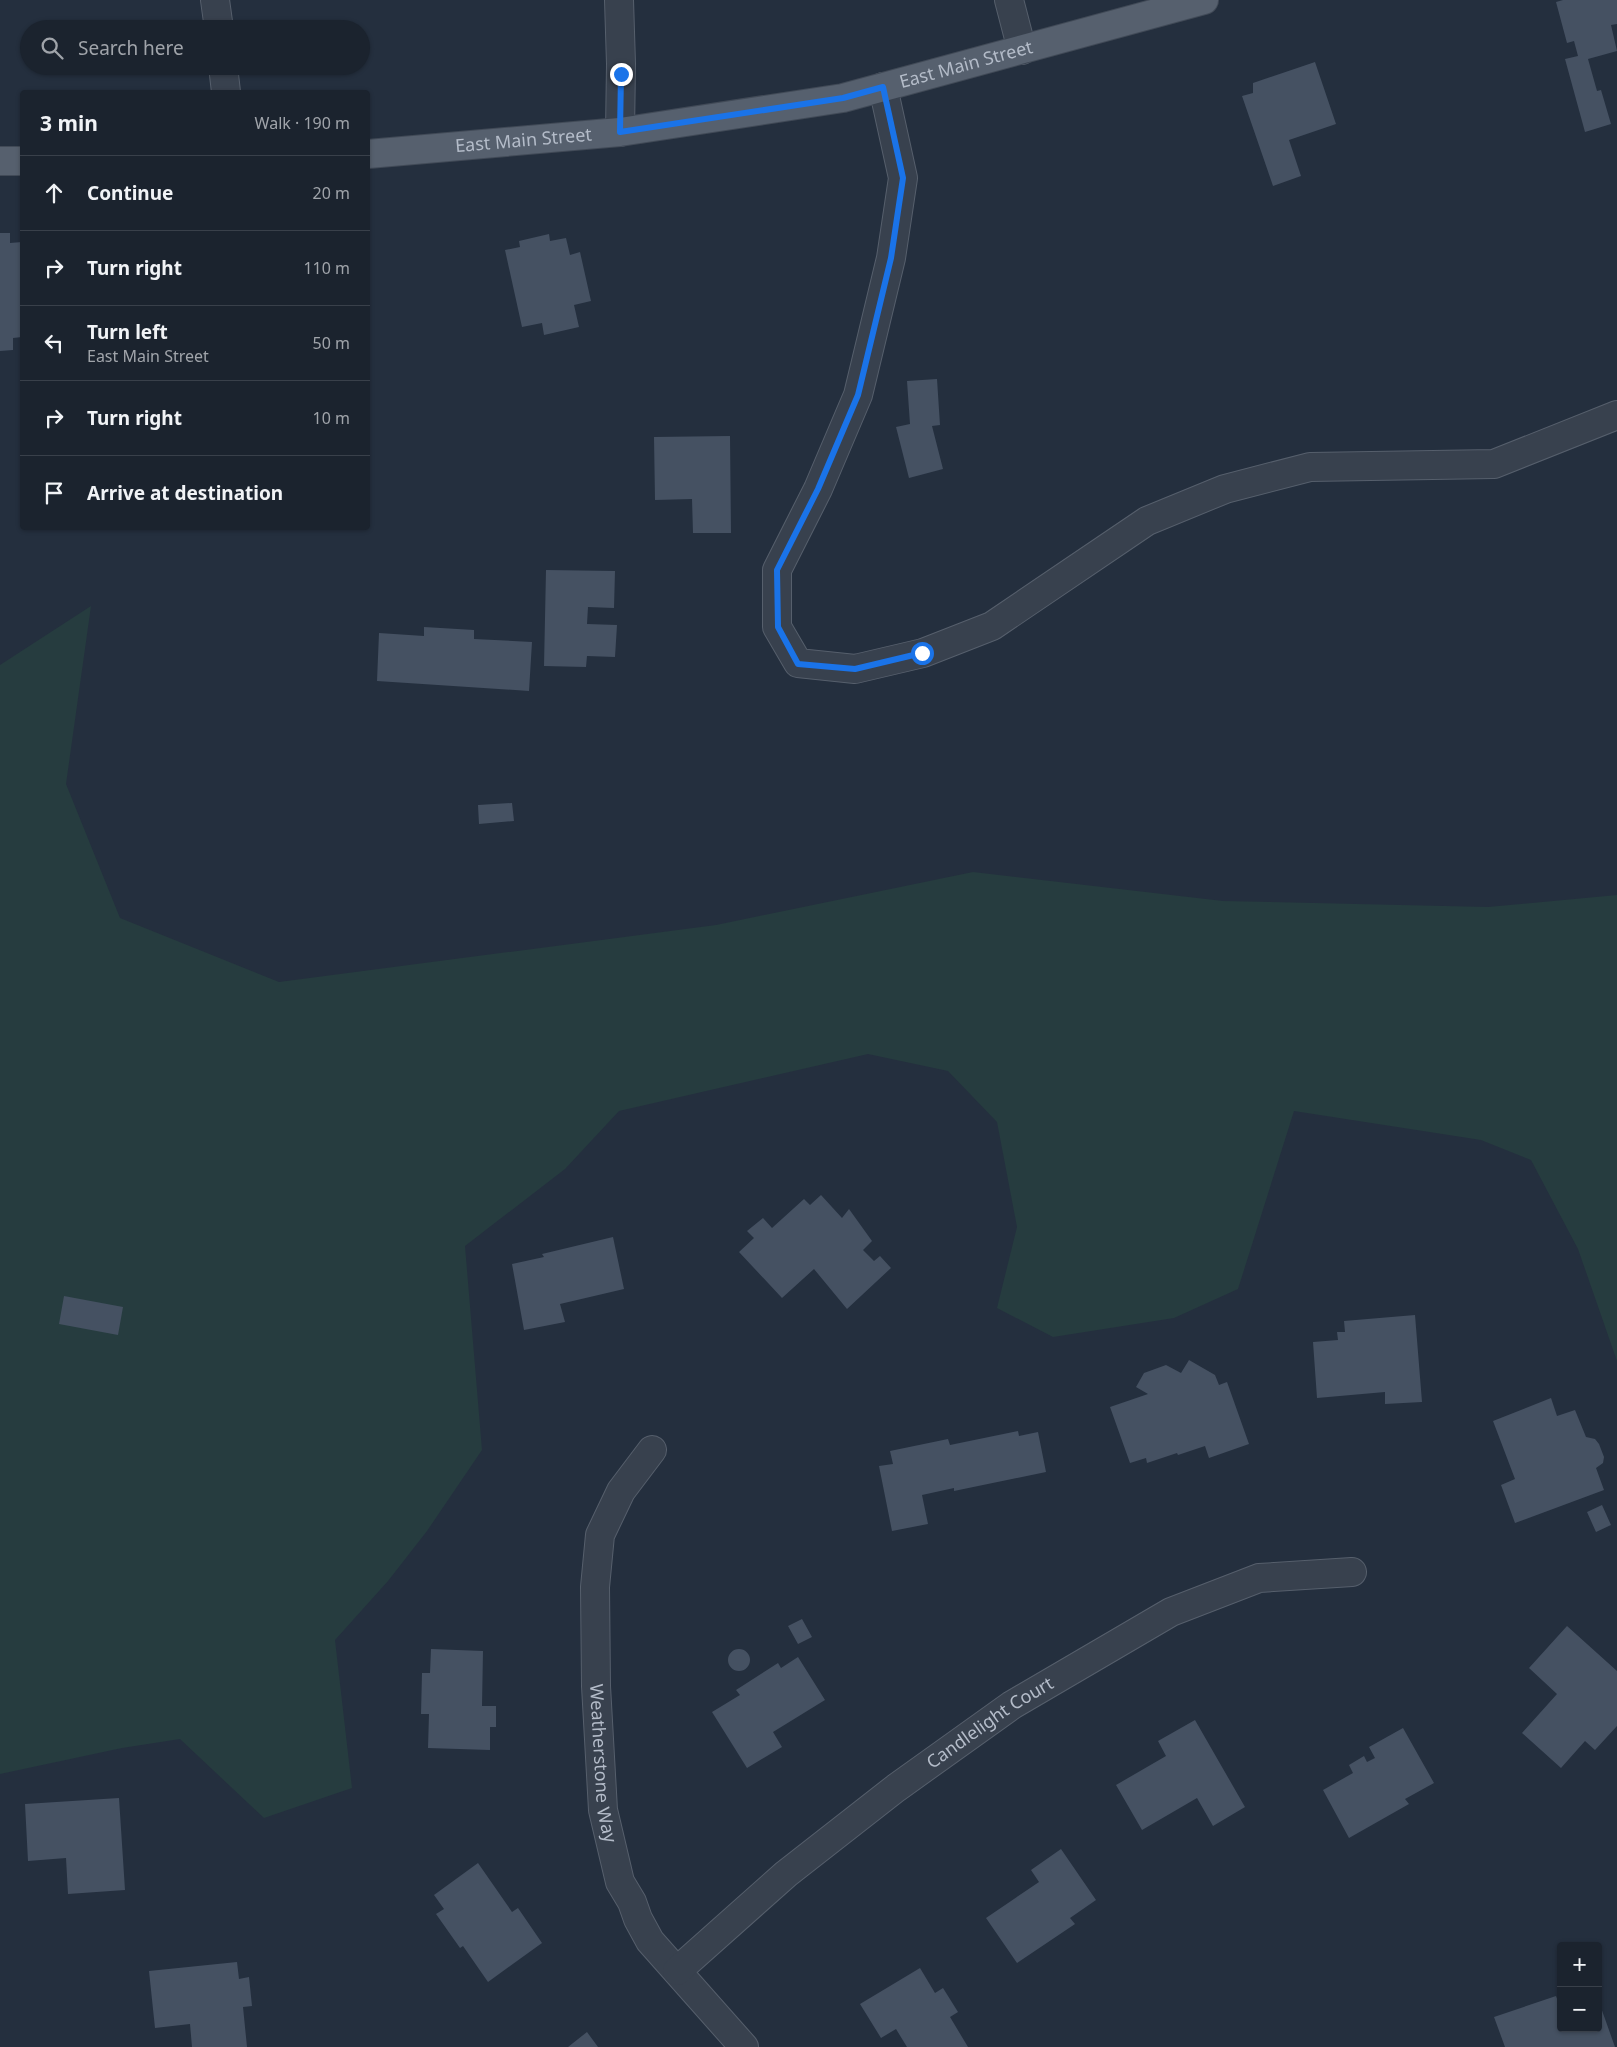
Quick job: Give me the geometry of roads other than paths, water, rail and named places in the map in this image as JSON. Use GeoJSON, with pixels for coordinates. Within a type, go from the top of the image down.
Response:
{"type":"FeatureCollection","features":[{"type":"Feature","properties":{"kind":"main road","name":"East Main Street"},"geometry":{"type":"LineString","coordinates":[[370,154],[620,132],[843,98],[1204,0]]}},
{"type":"Feature","properties":{"kind":"main road"},"geometry":{"type":"LineString","coordinates":[[0,161],[20,160]]}},
{"type":"Feature","properties":{"kind":"street"},"geometry":{"type":"LineString","coordinates":[[215,0],[217,20]]}},
{"type":"Feature","properties":{"kind":"street"},"geometry":{"type":"LineString","coordinates":[[619,0],[621,64],[620,132]]}},
{"type":"Feature","properties":{"kind":"street"},"geometry":{"type":"LineString","coordinates":[[1009,0],[1022,50]]}},
{"type":"Feature","properties":{"kind":"street"},"geometry":{"type":"LineString","coordinates":[[224,75],[226,90]]}},
{"type":"Feature","properties":{"kind":"street"},"geometry":{"type":"LineString","coordinates":[[883,87],[903,178],[891,258],[858,395],[818,489],[777,570],[778,627],[798,664],[855,669],[922,653],[992,626],[1147,521],[1225,489],[1310,467],[1494,464],[1617,415]]}},
{"type":"Feature","properties":{"kind":"street","name":"Weatherstone Way"},"geometry":{"type":"LineString","coordinates":[[652,1450],[620,1491],[600,1535],[595,1587],[596,1686],[604,1810],[620,1882],[650,1940],[744,2047]]}},
{"type":"Feature","properties":{"kind":"street","name":"Candlelight Court"},"geometry":{"type":"LineString","coordinates":[[677,1971],[786,1874],[896,1788],[1012,1704],[1171,1612],[1259,1578],[1352,1572]]}}]}
